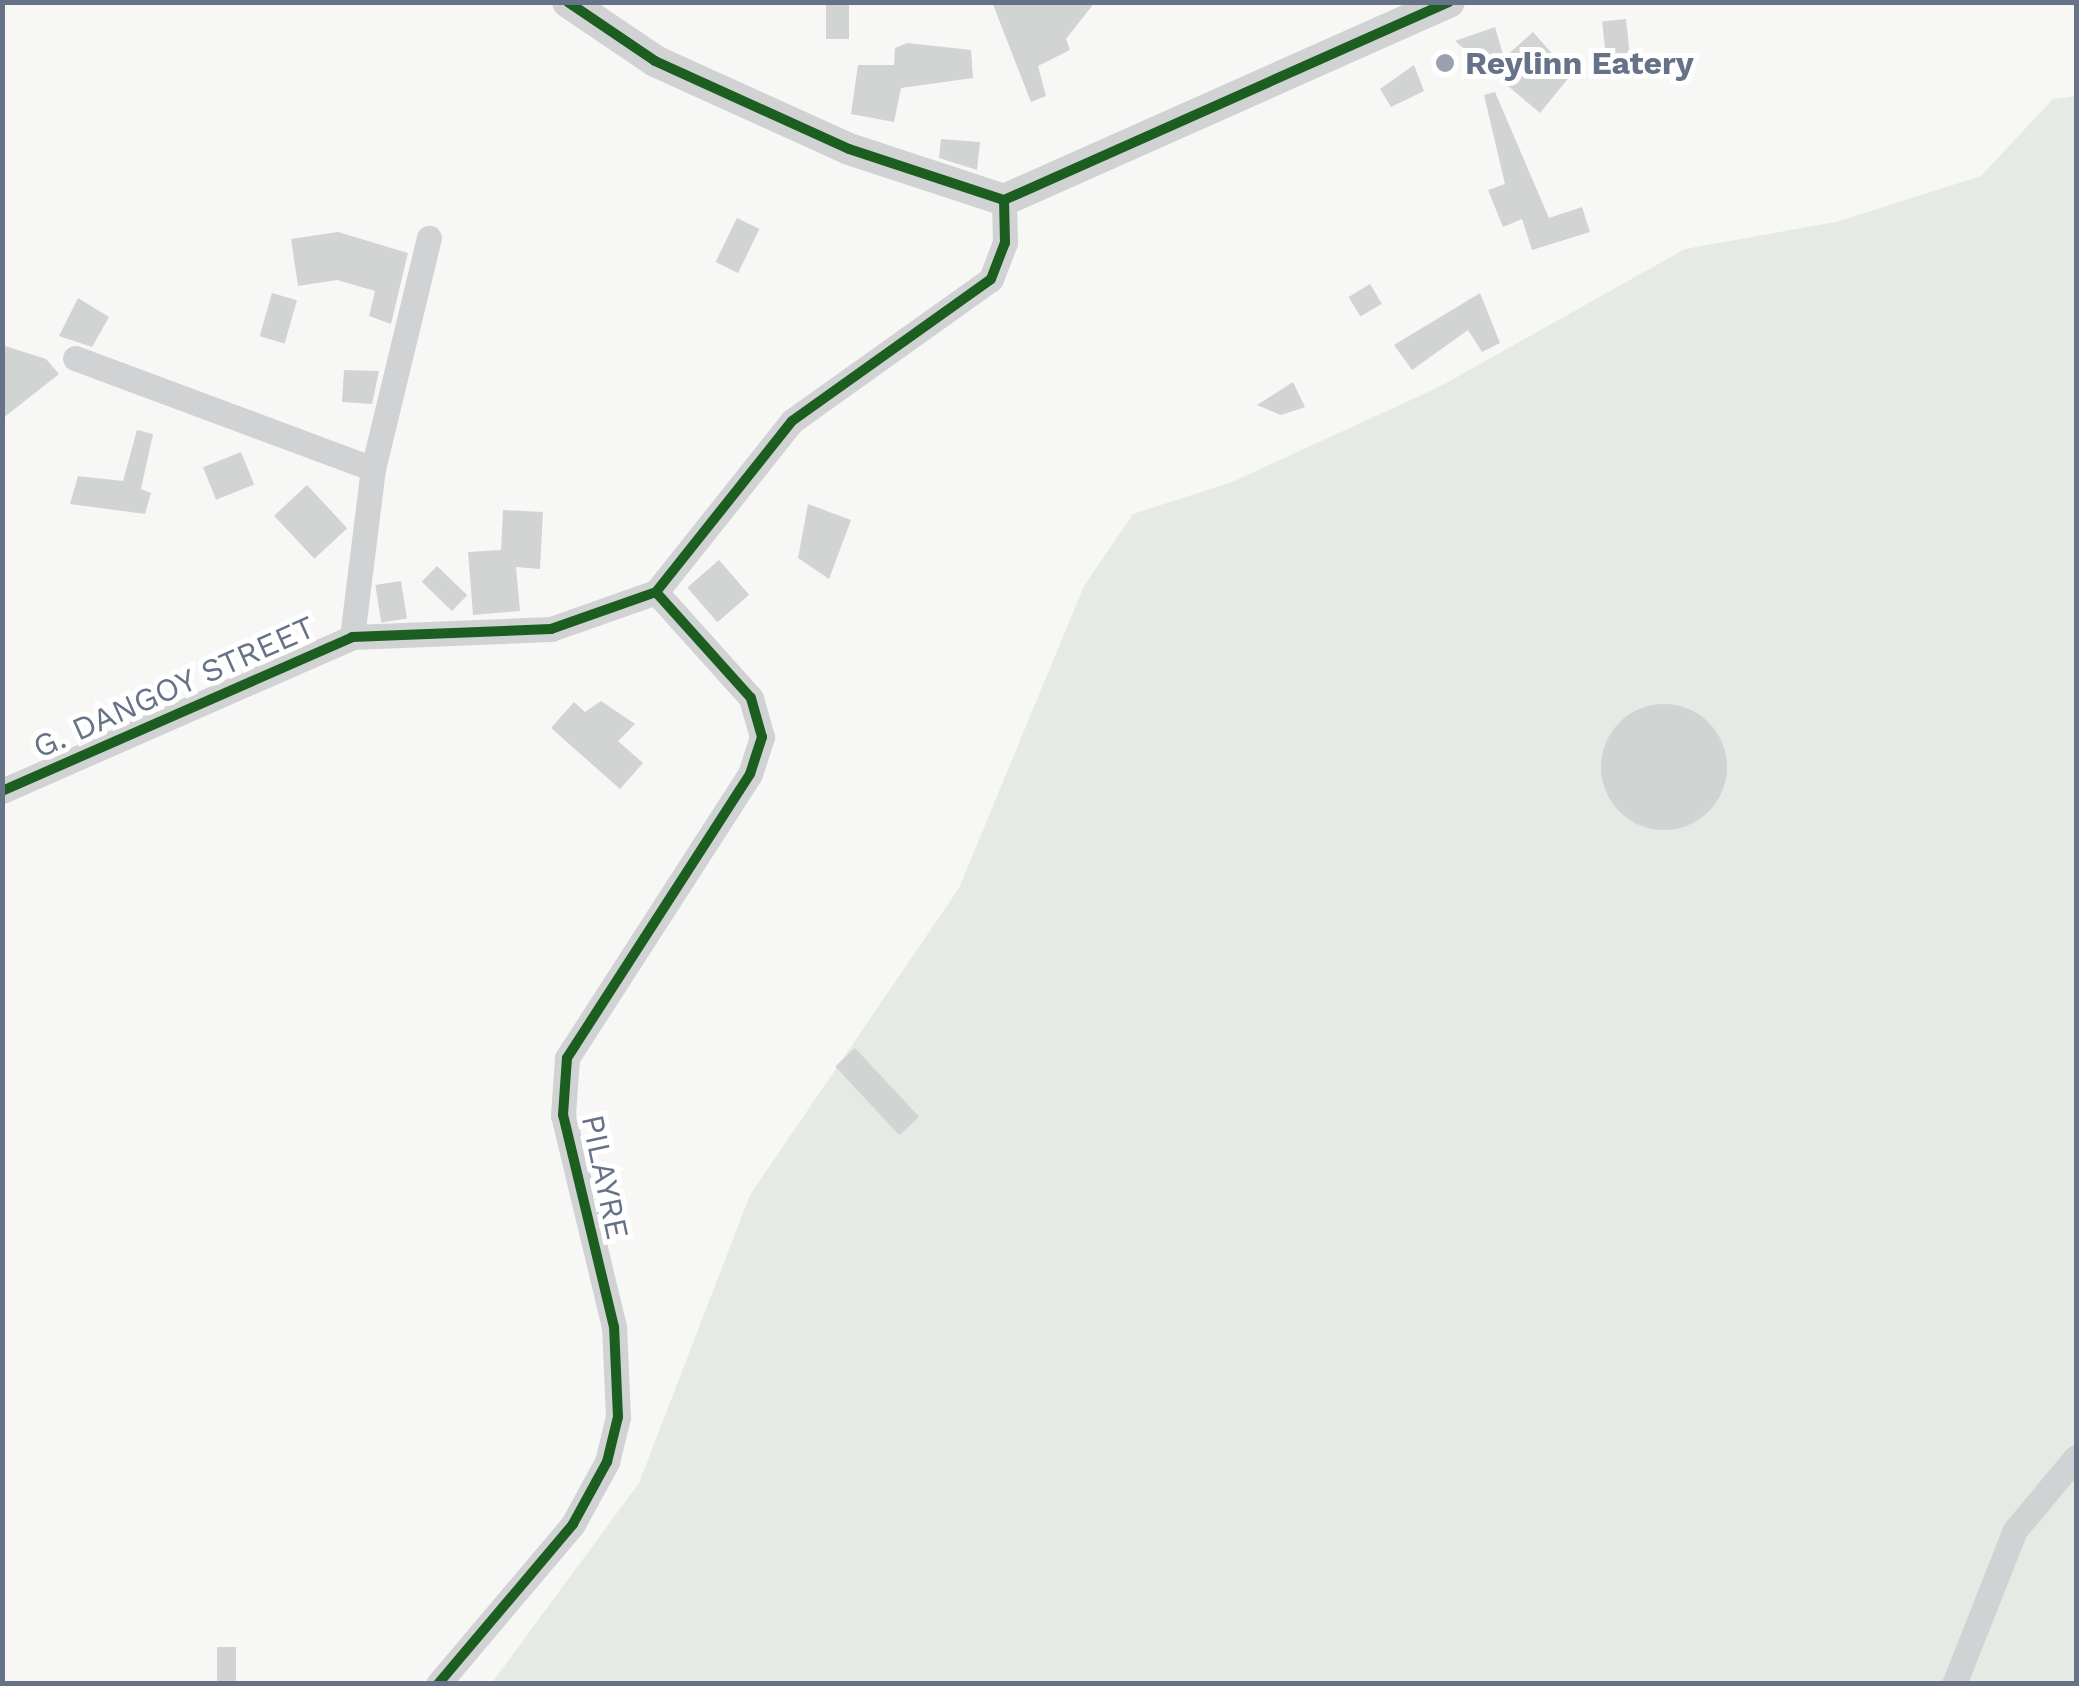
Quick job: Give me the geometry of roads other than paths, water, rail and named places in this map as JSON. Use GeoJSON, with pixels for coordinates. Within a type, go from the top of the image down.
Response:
{"type":"FeatureCollection","features":[{"type":"Feature","properties":{"kind":"street"},"geometry":{"type":"LineString","coordinates":[[568,2],[655,61],[849,149],[1004,200],[1449,2]]}},
{"type":"Feature","properties":{"kind":"street"},"geometry":{"type":"LineString","coordinates":[[656,592],[792,421],[858,367],[991,279],[1005,243],[1004,200]]}},
{"type":"Feature","properties":{"kind":"street"},"geometry":{"type":"LineString","coordinates":[[352,637],[373,468],[429,238]]}},
{"type":"Feature","properties":{"kind":"street"},"geometry":{"type":"LineString","coordinates":[[75,358],[373,468]]}},
{"type":"Feature","properties":{"kind":"street","name":"G. DANGOY STREET"},"geometry":{"type":"LineString","coordinates":[[2,791],[352,637],[550,629],[656,592]]}},
{"type":"Feature","properties":{"kind":"street","name":"PILAYRE"},"geometry":{"type":"LineString","coordinates":[[438,1684],[574,1524],[607,1462],[618,1416],[614,1327],[563,1115],[566,1058],[750,774],[762,737],[751,698],[656,592]]}},
{"type":"Feature","properties":{"kind":"street"},"geometry":{"type":"LineString","coordinates":[[1954,1684],[2015,1530],[2076,1457]]}},
{"type":"Feature","properties":{"kind":"place","name":"Reylinn Eatery"},"geometry":{"type":"Point","coordinates":[1445,63]}}]}
